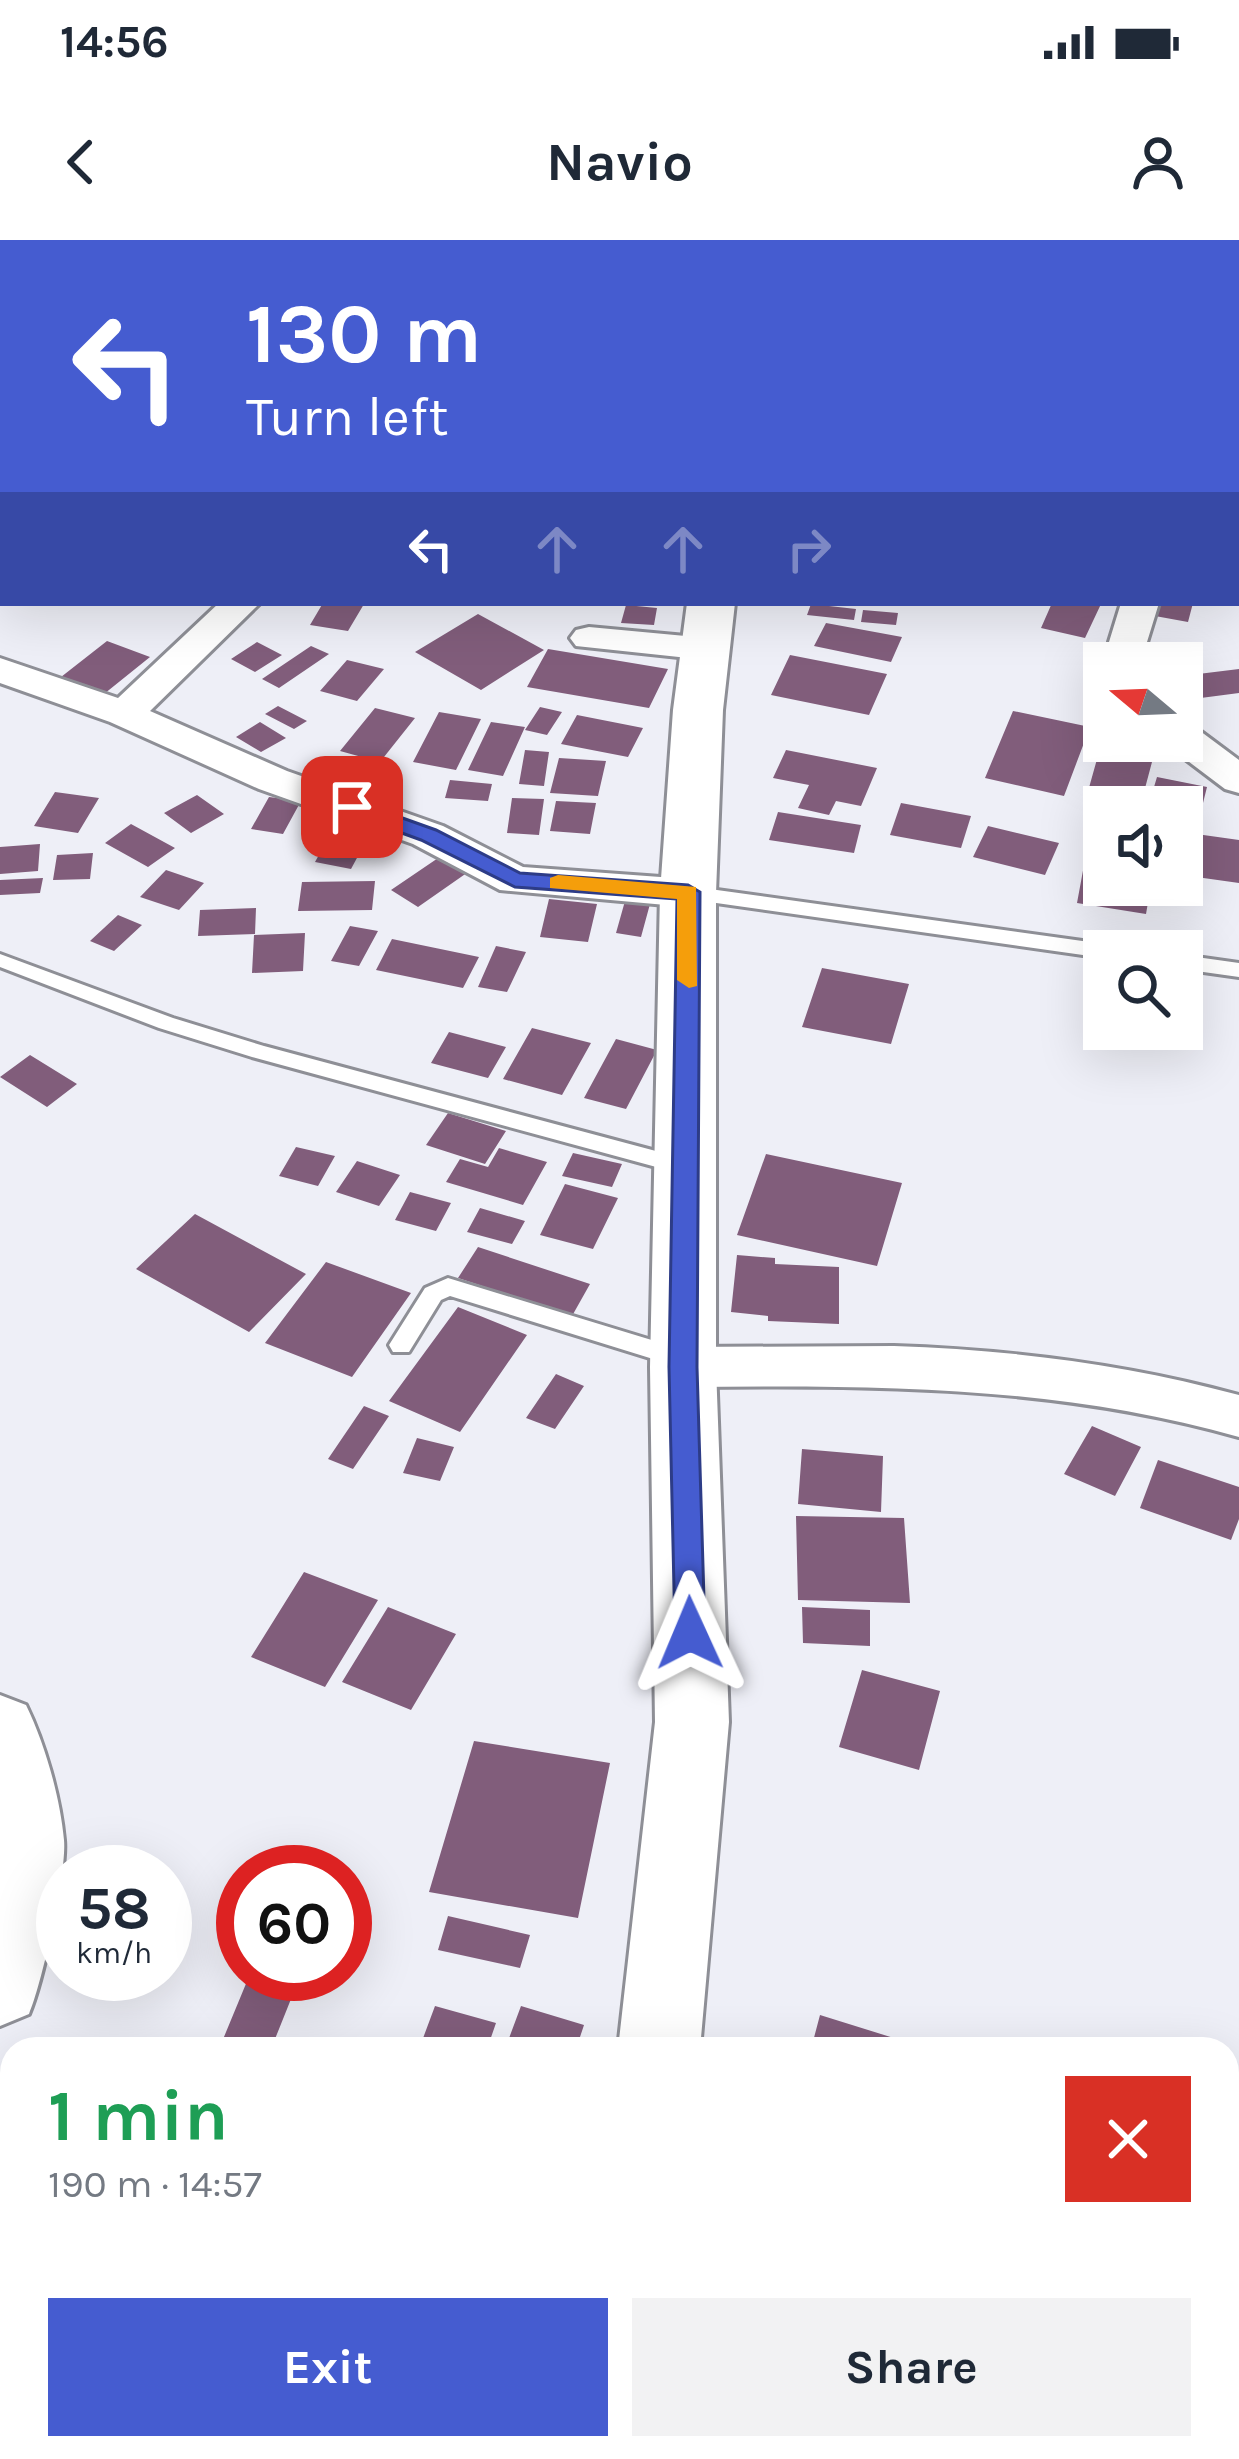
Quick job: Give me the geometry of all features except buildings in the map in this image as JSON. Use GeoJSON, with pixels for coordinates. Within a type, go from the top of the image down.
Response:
{"type":"FeatureCollection","features":[{"type":"Feature","properties":{"kind":"main road"},"geometry":{"type":"LineString","coordinates":[[660,2037],[692,1722],[683,1363],[688,892],[698,710],[709,626]]}},
{"type":"Feature","properties":{"kind":"main road"},"geometry":{"type":"LineString","coordinates":[[0,1727],[26,1843],[0,1987]]}},
{"type":"Feature","properties":{"kind":"street"},"geometry":{"type":"LineString","coordinates":[[124,714],[238,606]]}},
{"type":"Feature","properties":{"kind":"street"},"geometry":{"type":"LineString","coordinates":[[1128,642],[1139,606]]}},
{"type":"Feature","properties":{"kind":"street"},"geometry":{"type":"LineString","coordinates":[[589,638],[709,626]]}},
{"type":"Feature","properties":{"kind":"street"},"geometry":{"type":"LineString","coordinates":[[0,670],[124,714],[273,780],[428,835],[515,880],[688,892]]}},
{"type":"Feature","properties":{"kind":"street"},"geometry":{"type":"LineString","coordinates":[[1203,752],[1239,780]]}},
{"type":"Feature","properties":{"kind":"street"},"geometry":{"type":"LineString","coordinates":[[683,1363],[966,1366],[1170,1394],[1239,1416]]}},
{"type":"Feature","properties":{"kind":"lane"},"geometry":{"type":"LineString","coordinates":[[688,892],[1083,948]]}},
{"type":"Feature","properties":{"kind":"lane"},"geometry":{"type":"LineString","coordinates":[[2,960],[166,1023],[260,1052],[685,1167]]}},
{"type":"Feature","properties":{"kind":"lane"},"geometry":{"type":"LineString","coordinates":[[1203,965],[1239,970]]}},
{"type":"Feature","properties":{"kind":"lane"},"geometry":{"type":"LineString","coordinates":[[401,1345],[434,1294],[448,1287],[683,1363]]}},
{"type":"Feature","properties":{"kind":"slow traffic"},"geometry":{"type":"LineString","coordinates":[[558,883],[688,892],[689,980]]}},
{"type":"Feature","properties":{"kind":"route"},"geometry":{"type":"LineString","coordinates":[[352,807],[428,835],[515,880],[688,892],[683,1367],[690,1633]]}}]}
